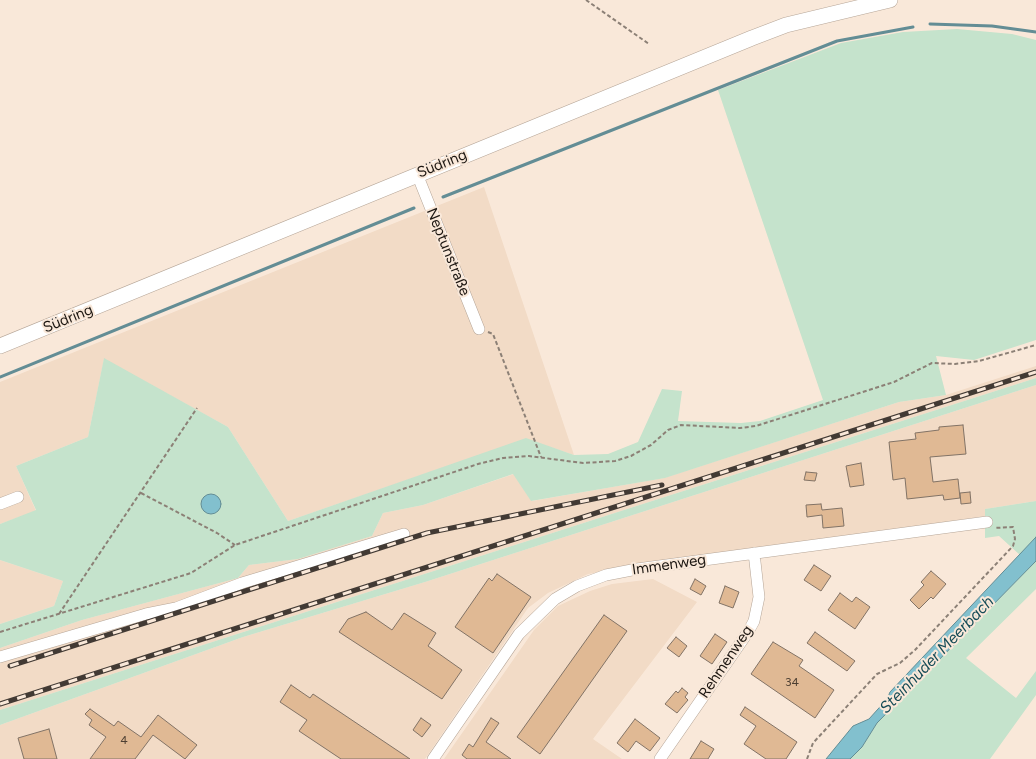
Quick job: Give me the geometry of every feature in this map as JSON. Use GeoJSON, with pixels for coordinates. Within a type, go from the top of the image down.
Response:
{"type":"FeatureCollection","features":[{"type":"Feature","properties":{"kind":"main road","name":"Südring"},"geometry":{"type":"LineString","coordinates":[[0,346],[417,174],[769,32],[822,16],[890,0]]}},
{"type":"Feature","properties":{"kind":"street","name":"Neptunstraße"},"geometry":{"type":"LineString","coordinates":[[417,174],[479,329]]}},
{"type":"Feature","properties":{"kind":"street"},"geometry":{"type":"LineString","coordinates":[[0,504],[18,497]]}},
{"type":"Feature","properties":{"kind":"street","name":"Immenweg"},"geometry":{"type":"LineString","coordinates":[[434,759],[519,634],[555,599],[577,586],[606,575],[636,569],[987,522]]}},
{"type":"Feature","properties":{"kind":"street"},"geometry":{"type":"LineString","coordinates":[[0,657],[146,614],[176,608],[242,583],[404,534]]}},
{"type":"Feature","properties":{"kind":"street","name":"Rehmenweg"},"geometry":{"type":"LineString","coordinates":[[660,759],[748,632],[754,620],[759,597],[754,554]]}},
{"type":"Feature","properties":{"kind":"path"},"geometry":{"type":"LineString","coordinates":[[586,0],[649,44]]}},
{"type":"Feature","properties":{"kind":"path"},"geometry":{"type":"LineString","coordinates":[[479,329],[493,334],[541,457]]}},
{"type":"Feature","properties":{"kind":"path"},"geometry":{"type":"LineString","coordinates":[[0,632],[190,573],[235,545],[478,464],[503,458],[541,457],[583,463],[615,461],[632,456],[651,445],[668,430],[681,425],[740,428],[756,426],[894,382],[932,363],[955,364],[979,361],[1036,344]]}},
{"type":"Feature","properties":{"kind":"path"},"geometry":{"type":"LineString","coordinates":[[59,614],[197,408]]}},
{"type":"Feature","properties":{"kind":"path"},"geometry":{"type":"LineString","coordinates":[[140,492],[217,533],[235,545]]}},
{"type":"Feature","properties":{"kind":"path"},"geometry":{"type":"LineString","coordinates":[[808,759],[813,743],[877,674],[900,663],[915,650],[1013,546],[1015,539],[1013,527],[996,530],[987,522]]}},
{"type":"Feature","properties":{"kind":"shaded area"},"geometry":{"type":"Polygon","coordinates":[[[484,187],[574,455],[526,439],[288,521],[228,427],[104,359],[88,437],[16,466],[36,511],[0,524],[0,382],[484,187]]]}},
{"type":"Feature","properties":{"kind":"shaded area"},"geometry":{"type":"Polygon","coordinates":[[[1036,366],[1036,378],[0,710],[0,648],[82,620],[238,578],[249,565],[298,559],[372,536],[383,513],[423,505],[514,474],[532,501],[664,478],[899,402],[946,395],[1036,366]]]}},
{"type":"Feature","properties":{"kind":"shaded area"},"geometry":{"type":"Polygon","coordinates":[[[1036,385],[1036,501],[985,509],[985,516],[638,565],[588,574],[548,593],[528,608],[425,759],[0,759],[0,725],[243,637],[425,582],[1036,385]]]}},
{"type":"Feature","properties":{"kind":"shaded area"},"geometry":{"type":"Polygon","coordinates":[[[0,560],[63,581],[54,606],[0,624],[0,560]]]}},
{"type":"Feature","properties":{"kind":"shaded area"},"geometry":{"type":"Polygon","coordinates":[[[653,579],[697,602],[593,739],[622,759],[444,759],[534,630],[558,606],[590,591],[612,584],[653,579]]]}},
{"type":"Feature","properties":{"kind":"green space"},"geometry":{"type":"Polygon","coordinates":[[[957,29],[1012,34],[1036,40],[1036,340],[974,360],[936,356],[946,395],[899,402],[665,478],[531,501],[513,474],[423,505],[383,513],[372,536],[298,559],[249,565],[238,578],[82,620],[0,648],[0,624],[54,606],[63,581],[0,560],[0,524],[36,510],[16,466],[88,437],[104,358],[228,427],[288,521],[526,438],[574,455],[608,454],[638,442],[662,389],[682,391],[678,421],[741,423],[760,421],[823,400],[718,90],[841,43],[903,32],[957,29]]]}},
{"type":"Feature","properties":{"kind":"green space"},"geometry":{"type":"Polygon","coordinates":[[[1036,378],[1036,385],[425,582],[243,637],[0,725],[0,710],[1036,378]]]}},
{"type":"Feature","properties":{"kind":"green space"},"geometry":{"type":"Polygon","coordinates":[[[1036,501],[1036,537],[1020,555],[999,536],[985,538],[985,509],[1036,501]]]}},
{"type":"Feature","properties":{"kind":"green space"},"geometry":{"type":"Polygon","coordinates":[[[1036,561],[1036,589],[966,658],[1016,698],[1036,671],[1036,695],[990,759],[850,759],[862,747],[877,723],[1036,561]]]}},
{"type":"Feature","properties":{"kind":"water"},"geometry":{"type":"Polygon","coordinates":[[[211,494],[218,497],[221,504],[218,511],[211,514],[204,511],[201,504],[204,497],[211,494]]]}},
{"type":"Feature","properties":{"kind":"water","name":"Steinhuder Meerbach"},"geometry":{"type":"Polygon","coordinates":[[[1036,537],[1036,561],[877,723],[862,747],[850,759],[826,759],[853,726],[869,719],[887,699],[890,692],[1036,537]]]}},
{"type":"Feature","properties":{"kind":"building"},"geometry":{"type":"Polygon","coordinates":[[[963,425],[966,454],[930,457],[933,482],[958,479],[960,498],[944,500],[943,495],[907,499],[905,478],[893,480],[889,442],[916,439],[915,433],[939,430],[939,427],[963,425]]]}},
{"type":"Feature","properties":{"kind":"building"},"geometry":{"type":"Polygon","coordinates":[[[861,463],[864,485],[850,487],[846,466],[861,463]]]}},
{"type":"Feature","properties":{"kind":"building"},"geometry":{"type":"Polygon","coordinates":[[[806,472],[817,473],[815,481],[804,480],[806,472]]]}},
{"type":"Feature","properties":{"kind":"building"},"geometry":{"type":"Polygon","coordinates":[[[970,492],[971,503],[961,504],[960,493],[970,492]]]}},
{"type":"Feature","properties":{"kind":"building"},"geometry":{"type":"Polygon","coordinates":[[[821,504],[822,510],[842,508],[844,526],[823,528],[822,515],[807,517],[806,505],[821,504]]]}},
{"type":"Feature","properties":{"kind":"building"},"geometry":{"type":"Polygon","coordinates":[[[814,565],[831,576],[821,591],[804,580],[814,565]]]}},
{"type":"Feature","properties":{"kind":"building"},"geometry":{"type":"Polygon","coordinates":[[[931,571],[946,584],[933,599],[931,597],[919,609],[910,600],[924,585],[921,582],[931,571]]]}},
{"type":"Feature","properties":{"kind":"building"},"geometry":{"type":"Polygon","coordinates":[[[497,574],[531,597],[493,653],[455,627],[489,578],[492,581],[497,574]]]}},
{"type":"Feature","properties":{"kind":"building"},"geometry":{"type":"Polygon","coordinates":[[[695,579],[706,586],[701,595],[690,589],[695,579]]]}},
{"type":"Feature","properties":{"kind":"building"},"geometry":{"type":"Polygon","coordinates":[[[725,586],[739,592],[733,608],[719,603],[725,586]]]}},
{"type":"Feature","properties":{"kind":"building"},"geometry":{"type":"Polygon","coordinates":[[[840,593],[852,602],[856,597],[870,607],[855,629],[828,610],[840,593]]]}},
{"type":"Feature","properties":{"kind":"building"},"geometry":{"type":"Polygon","coordinates":[[[366,612],[392,630],[404,613],[436,633],[428,646],[462,670],[442,699],[339,632],[348,619],[366,612]]]}},
{"type":"Feature","properties":{"kind":"building"},"geometry":{"type":"Polygon","coordinates":[[[604,615],[627,631],[540,754],[517,737],[604,615]]]}},
{"type":"Feature","properties":{"kind":"building"},"geometry":{"type":"Polygon","coordinates":[[[815,632],[855,661],[847,671],[807,643],[815,632]]]}},
{"type":"Feature","properties":{"kind":"building"},"geometry":{"type":"Polygon","coordinates":[[[715,634],[727,642],[712,664],[700,656],[715,634]]]}},
{"type":"Feature","properties":{"kind":"building"},"geometry":{"type":"Polygon","coordinates":[[[676,637],[687,646],[679,657],[667,648],[676,637]]]}},
{"type":"Feature","properties":{"kind":"building"},"geometry":{"type":"Polygon","coordinates":[[[773,642],[803,660],[799,666],[834,690],[815,718],[751,674],[773,642]]]}},
{"type":"Feature","properties":{"kind":"building"},"geometry":{"type":"Polygon","coordinates":[[[291,685],[310,698],[313,694],[410,759],[341,759],[299,731],[307,720],[280,702],[291,685]]]}},
{"type":"Feature","properties":{"kind":"building"},"geometry":{"type":"Polygon","coordinates":[[[682,688],[688,693],[685,697],[688,700],[677,713],[665,704],[676,691],[678,693],[682,688]]]}},
{"type":"Feature","properties":{"kind":"building"},"geometry":{"type":"Polygon","coordinates":[[[745,707],[797,742],[786,759],[766,759],[744,744],[756,726],[740,715],[745,707]]]}},
{"type":"Feature","properties":{"kind":"building"},"geometry":{"type":"Polygon","coordinates":[[[90,709],[114,726],[118,721],[141,737],[158,715],[197,745],[185,759],[153,735],[135,759],[90,759],[106,737],[89,725],[92,720],[85,714],[90,709]]]}},
{"type":"Feature","properties":{"kind":"building"},"geometry":{"type":"Polygon","coordinates":[[[421,718],[431,725],[422,737],[413,730],[421,718]]]}},
{"type":"Feature","properties":{"kind":"building"},"geometry":{"type":"Polygon","coordinates":[[[491,718],[499,723],[486,742],[511,759],[467,759],[462,755],[469,744],[473,747],[491,718]]]}},
{"type":"Feature","properties":{"kind":"building"},"geometry":{"type":"Polygon","coordinates":[[[635,719],[660,738],[650,751],[636,741],[628,752],[617,743],[635,719]]]}},
{"type":"Feature","properties":{"kind":"building"},"geometry":{"type":"Polygon","coordinates":[[[49,729],[57,759],[24,759],[18,738],[49,729]]]}},
{"type":"Feature","properties":{"kind":"building"},"geometry":{"type":"Polygon","coordinates":[[[701,741],[714,749],[708,759],[690,759],[701,741]]]}},
{"type":"Feature","properties":{"kind":"waterway"},"geometry":{"type":"LineString","coordinates":[[930,24],[992,26],[1036,32]]}},
{"type":"Feature","properties":{"kind":"waterway"},"geometry":{"type":"LineString","coordinates":[[443,197],[837,41],[913,27]]}},
{"type":"Feature","properties":{"kind":"waterway"},"geometry":{"type":"LineString","coordinates":[[0,377],[414,208]]}},
{"type":"Feature","properties":{"kind":"railway"},"geometry":{"type":"LineString","coordinates":[[0,704],[1036,372]]}},
{"type":"Feature","properties":{"kind":"railway"},"geometry":{"type":"LineString","coordinates":[[10,666],[427,533],[662,485]]}}]}
